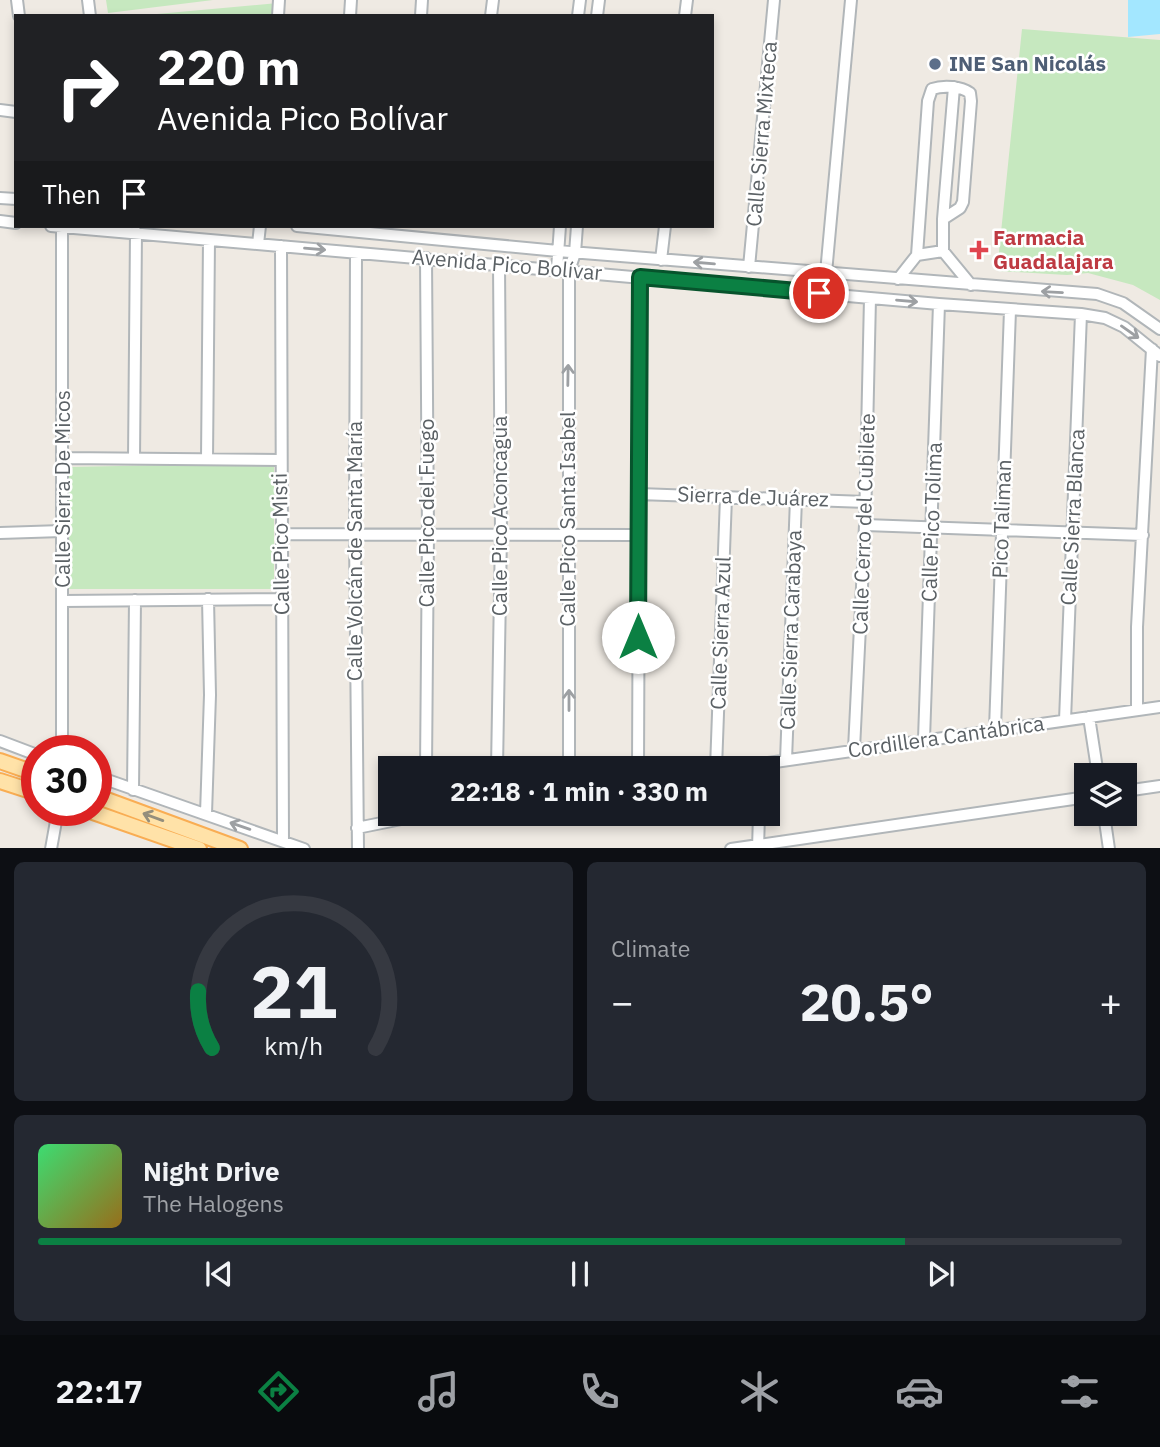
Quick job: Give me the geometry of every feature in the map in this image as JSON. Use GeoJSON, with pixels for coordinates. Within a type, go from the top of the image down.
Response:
{"type":"FeatureCollection","features":[{"type":"Feature","properties":{"kind":"main road"},"geometry":{"type":"LineString","coordinates":[[0,761],[21,768]]}},
{"type":"Feature","properties":{"kind":"main road"},"geometry":{"type":"LineString","coordinates":[[0,781],[21,788]]}},
{"type":"Feature","properties":{"kind":"main road"},"geometry":{"type":"LineString","coordinates":[[112,802],[237,848]]}},
{"type":"Feature","properties":{"kind":"main road"},"geometry":{"type":"LineString","coordinates":[[112,818],[196,848]]}},
{"type":"Feature","properties":{"kind":"street","name":"Calle Sierra Mixteca"},"geometry":{"type":"LineString","coordinates":[[749,267],[774,0]]}},
{"type":"Feature","properties":{"kind":"street"},"geometry":{"type":"LineString","coordinates":[[826,273],[851,0]]}},
{"type":"Feature","properties":{"kind":"street"},"geometry":{"type":"LineString","coordinates":[[898,279],[917,255],[929,92],[935,87],[954,87],[970,93],[971,113],[963,202],[960,208],[943,219]]}},
{"type":"Feature","properties":{"kind":"street"},"geometry":{"type":"LineString","coordinates":[[954,87],[943,219],[943,251],[971,285]]}},
{"type":"Feature","properties":{"kind":"street","name":"Calle Sierra De Micos"},"geometry":{"type":"LineString","coordinates":[[62,228],[62,735]]}},
{"type":"Feature","properties":{"kind":"street","name":"Avenida Pico Bolívar"},"geometry":{"type":"LineString","coordinates":[[77,228],[939,304],[1081,314],[1114,322],[1156,352]]}},
{"type":"Feature","properties":{"kind":"street"},"geometry":{"type":"LineString","coordinates":[[258,244],[260,228]]}},
{"type":"Feature","properties":{"kind":"street","name":"Avenida Pico Bolívar"},"geometry":{"type":"LineString","coordinates":[[318,228],[575,253],[1097,294],[1123,303],[1160,329]]}},
{"type":"Feature","properties":{"kind":"street"},"geometry":{"type":"LineString","coordinates":[[557,269],[560,228]]}},
{"type":"Feature","properties":{"kind":"street","name":"Calle Pico Santa Isabel"},"geometry":{"type":"LineString","coordinates":[[569,756],[569,271],[575,253],[577,228]]}},
{"type":"Feature","properties":{"kind":"street"},"geometry":{"type":"LineString","coordinates":[[662,260],[665,228]]}},
{"type":"Feature","properties":{"kind":"street"},"geometry":{"type":"LineString","coordinates":[[134,459],[136,232]]}},
{"type":"Feature","properties":{"kind":"street"},"geometry":{"type":"LineString","coordinates":[[207,459],[209,240]]}},
{"type":"Feature","properties":{"kind":"street","name":"Calle Pico Misti"},"geometry":{"type":"LineString","coordinates":[[281,247],[283,841]]}},
{"type":"Feature","properties":{"kind":"street"},"geometry":{"type":"LineString","coordinates":[[917,255],[943,251]]}},
{"type":"Feature","properties":{"kind":"street","name":"Calle Volcán de Santa María"},"geometry":{"type":"LineString","coordinates":[[356,253],[358,848]]}},
{"type":"Feature","properties":{"kind":"street","name":"Calle Pico del Fuego"},"geometry":{"type":"LineString","coordinates":[[426,258],[426,756]]}},
{"type":"Feature","properties":{"kind":"street","name":"Calle Pico Aconcagua"},"geometry":{"type":"LineString","coordinates":[[497,756],[501,534],[499,264]]}},
{"type":"Feature","properties":{"kind":"street"},"geometry":{"type":"LineString","coordinates":[[638,756],[640,277]]}},
{"type":"Feature","properties":{"kind":"street","name":"Calle Cerro del Cubilete"},"geometry":{"type":"LineString","coordinates":[[854,749],[866,502],[870,298]]}},
{"type":"Feature","properties":{"kind":"street","name":"Calle Pico Tolima"},"geometry":{"type":"LineString","coordinates":[[924,739],[939,304]]}},
{"type":"Feature","properties":{"kind":"street","name":"Pico Taliman"},"geometry":{"type":"LineString","coordinates":[[995,729],[1010,310]]}},
{"type":"Feature","properties":{"kind":"street","name":"Calle Sierra Blanca"},"geometry":{"type":"LineString","coordinates":[[1065,720],[1081,314]]}},
{"type":"Feature","properties":{"kind":"street"},"geometry":{"type":"LineString","coordinates":[[1137,710],[1137,627],[1156,352]]}},
{"type":"Feature","properties":{"kind":"street"},"geometry":{"type":"LineString","coordinates":[[63,458],[280,460]]}},
{"type":"Feature","properties":{"kind":"street","name":"Sierra de Juárez"},"geometry":{"type":"LineString","coordinates":[[639,494],[866,502]]}},
{"type":"Feature","properties":{"kind":"street","name":"Calle Sierra Azul"},"geometry":{"type":"LineString","coordinates":[[716,756],[726,497]]}},
{"type":"Feature","properties":{"kind":"street","name":"Calle Sierra Carabaya"},"geometry":{"type":"LineString","coordinates":[[786,760],[796,499]]}},
{"type":"Feature","properties":{"kind":"street"},"geometry":{"type":"LineString","coordinates":[[865,525],[1143,535]]}},
{"type":"Feature","properties":{"kind":"street"},"geometry":{"type":"LineString","coordinates":[[0,533],[62,531]]}},
{"type":"Feature","properties":{"kind":"street"},"geometry":{"type":"LineString","coordinates":[[283,534],[639,535]]}},
{"type":"Feature","properties":{"kind":"street"},"geometry":{"type":"LineString","coordinates":[[63,601],[282,598]]}},
{"type":"Feature","properties":{"kind":"street"},"geometry":{"type":"LineString","coordinates":[[206,814],[210,695],[208,599]]}},
{"type":"Feature","properties":{"kind":"street"},"geometry":{"type":"LineString","coordinates":[[134,790],[135,600]]}},
{"type":"Feature","properties":{"kind":"street","name":"Cordillera Cantábrica"},"geometry":{"type":"LineString","coordinates":[[780,761],[1160,707]]}},
{"type":"Feature","properties":{"kind":"street"},"geometry":{"type":"LineString","coordinates":[[1089,718],[1096,763]]}},
{"type":"Feature","properties":{"kind":"street"},"geometry":{"type":"LineString","coordinates":[[0,741],[21,749]]}},
{"type":"Feature","properties":{"kind":"street"},"geometry":{"type":"LineString","coordinates":[[112,782],[301,848]]}},
{"type":"Feature","properties":{"kind":"street"},"geometry":{"type":"LineString","coordinates":[[1137,789],[1160,786]]}},
{"type":"Feature","properties":{"kind":"street"},"geometry":{"type":"LineString","coordinates":[[740,848],[1074,799]]}},
{"type":"Feature","properties":{"kind":"street"},"geometry":{"type":"LineString","coordinates":[[357,828],[378,824]]}},
{"type":"Feature","properties":{"kind":"street"},"geometry":{"type":"LineString","coordinates":[[51,848],[55,826]]}},
{"type":"Feature","properties":{"kind":"street"},"geometry":{"type":"LineString","coordinates":[[758,846],[759,826]]}},
{"type":"Feature","properties":{"kind":"street"},"geometry":{"type":"LineString","coordinates":[[1106,826],[1109,848]]}},
{"type":"Feature","properties":{"kind":"green space"},"geometry":{"type":"Polygon","coordinates":[[[106,0],[213,0],[108,13],[106,0]]]}},
{"type":"Feature","properties":{"kind":"green space"},"geometry":{"type":"Polygon","coordinates":[[[278,3],[277,14],[157,14],[278,3]]]}},
{"type":"Feature","properties":{"kind":"green space"},"geometry":{"type":"Polygon","coordinates":[[[1022,29],[1160,40],[1160,300],[1133,285],[1088,273],[1067,275],[997,271],[1022,29]]]}},
{"type":"Feature","properties":{"kind":"green space"},"geometry":{"type":"Polygon","coordinates":[[[274,463],[274,589],[68,589],[69,467],[274,463]]]}},
{"type":"Feature","properties":{"kind":"water"},"geometry":{"type":"Polygon","coordinates":[[[1128,0],[1160,0],[1160,34],[1128,37],[1128,0]]]}},
{"type":"Feature","properties":{"kind":"place","name":"INE San Nicolás"},"geometry":{"type":"Point","coordinates":[935,64]}},
{"type":"Feature","properties":{"kind":"place","name":"Farmacia Guadalajara"},"geometry":{"type":"Point","coordinates":[979,250]}},
{"type":"Feature","properties":{"kind":"route"},"geometry":{"type":"LineString","coordinates":[[638,637],[640,277],[819,293]]}}]}
